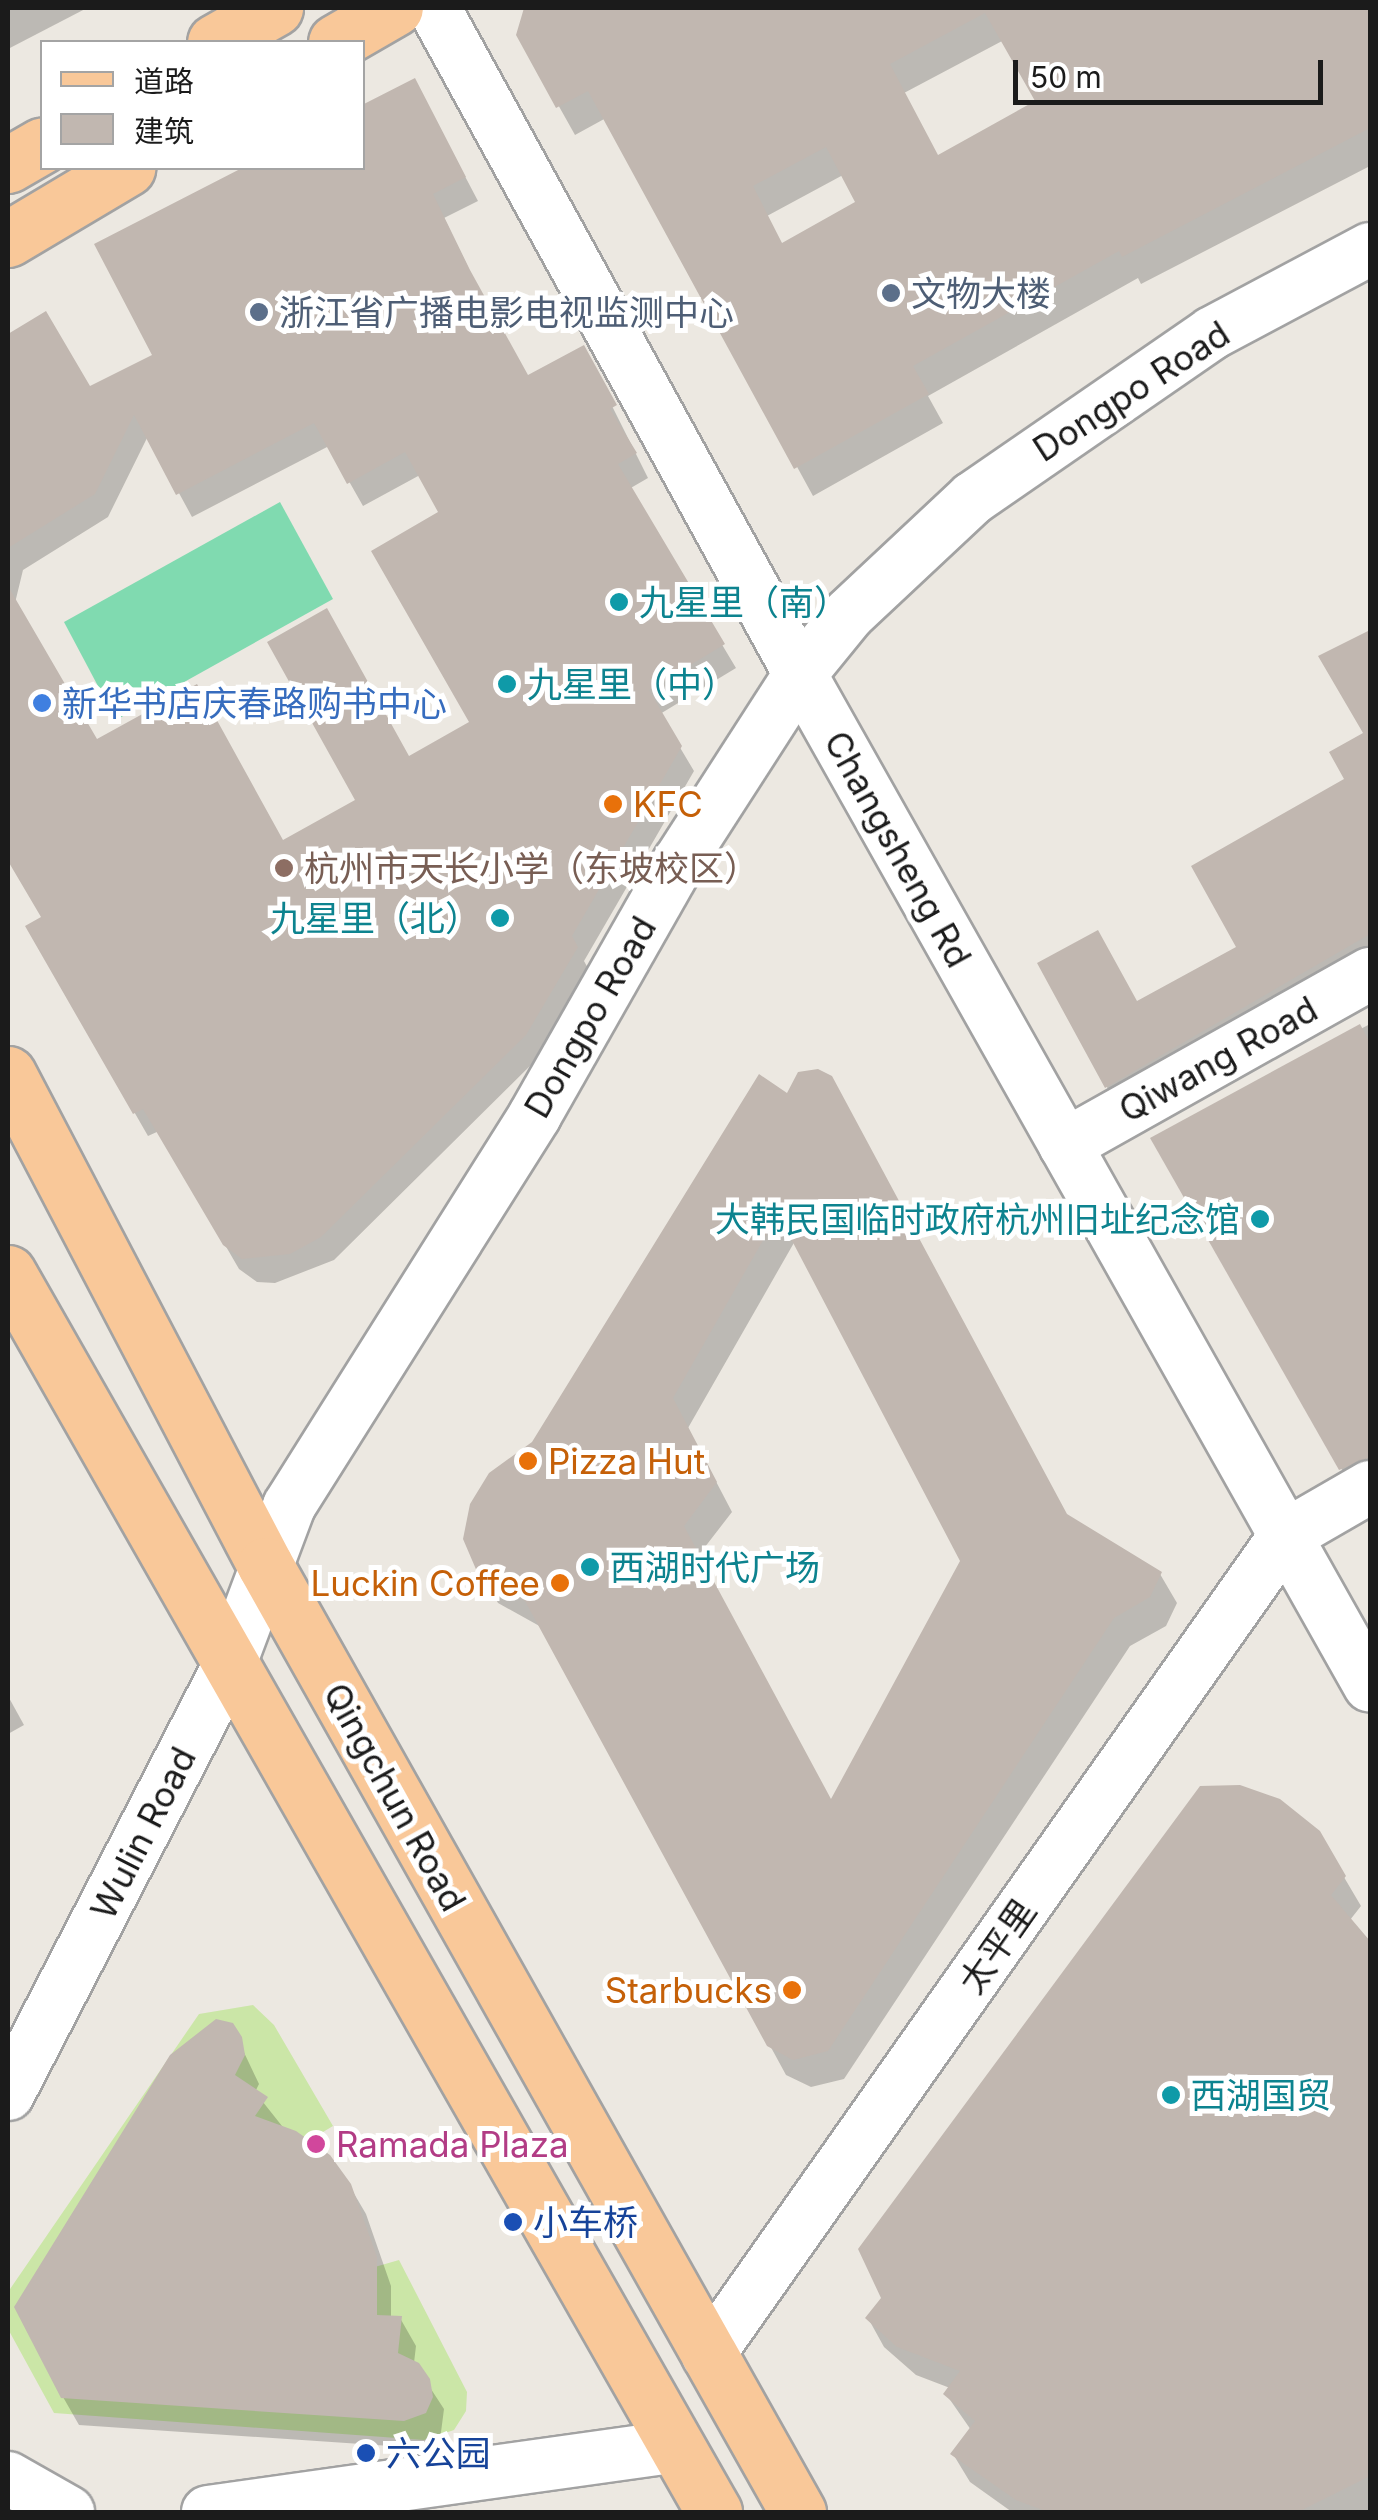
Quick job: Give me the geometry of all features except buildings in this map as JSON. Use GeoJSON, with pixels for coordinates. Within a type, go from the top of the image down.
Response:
{"type":"FeatureCollection","features":[{"type":"Feature","properties":{"kind":"main road"},"geometry":{"type":"LineString","coordinates":[[219,40],[275,8]]}},
{"type":"Feature","properties":{"kind":"main road"},"geometry":{"type":"LineString","coordinates":[[339,40],[395,8]]}},
{"type":"Feature","properties":{"kind":"main road"},"geometry":{"type":"LineString","coordinates":[[8,165],[40,145]]}},
{"type":"Feature","properties":{"kind":"main road"},"geometry":{"type":"LineString","coordinates":[[8,239],[124,170]]}},
{"type":"Feature","properties":{"kind":"main road","name":"Qingchun Road"},"geometry":{"type":"LineString","coordinates":[[8,1074],[265,1566],[798,2512]]}},
{"type":"Feature","properties":{"kind":"main road"},"geometry":{"type":"LineString","coordinates":[[8,1274],[714,2512]]}},
{"type":"Feature","properties":{"kind":"street","name":"Changsheng Rd"},"geometry":{"type":"LineString","coordinates":[[434,8],[800,674],[1370,1686]]}},
{"type":"Feature","properties":{"kind":"street","name":"Dongpo Road"},"geometry":{"type":"LineString","coordinates":[[265,1566],[288,1506],[535,1115],[679,862],[800,674],[849,614],[973,498],[1212,334],[1370,249]]}},
{"type":"Feature","properties":{"kind":"street","name":"Qiwang Road"},"geometry":{"type":"LineString","coordinates":[[1065,1145],[1370,974]]}},
{"type":"Feature","properties":{"kind":"street"},"geometry":{"type":"LineString","coordinates":[[1284,1536],[1370,1487]]}},
{"type":"Feature","properties":{"kind":"street","name":"太平里"},"geometry":{"type":"LineString","coordinates":[[708,2356],[1284,1536]]}},
{"type":"Feature","properties":{"kind":"street","name":"Wulin Road"},"geometry":{"type":"LineString","coordinates":[[8,2094],[229,1666],[265,1566]]}},
{"type":"Feature","properties":{"kind":"street"},"geometry":{"type":"LineString","coordinates":[[208,2512],[676,2446]]}},
{"type":"Feature","properties":{"kind":"street"},"geometry":{"type":"LineString","coordinates":[[8,2478],[68,2512]]}},
{"type":"Feature","properties":{"kind":"green space"},"geometry":{"type":"Polygon","coordinates":[[[280,502],[333,599],[116,720],[64,622],[280,502]]]}},
{"type":"Feature","properties":{"kind":"green space"},"geometry":{"type":"Polygon","coordinates":[[[253,2005],[274,2025],[333,2126],[288,2153],[354,2273],[399,2260],[467,2392],[466,2411],[454,2430],[424,2440],[54,2413],[8,2329],[8,2292],[199,2014],[253,2005]]]}},
{"type":"Feature","properties":{"kind":"place","name":"文物大楼"},"geometry":{"type":"Point","coordinates":[891,293]}},
{"type":"Feature","properties":{"kind":"place","name":"浙江省广播电影电视监测中心"},"geometry":{"type":"Point","coordinates":[259,312]}},
{"type":"Feature","properties":{"kind":"place","name":"九星里（南）"},"geometry":{"type":"Point","coordinates":[619,602]}},
{"type":"Feature","properties":{"kind":"place","name":"九星里（中）"},"geometry":{"type":"Point","coordinates":[507,684]}},
{"type":"Feature","properties":{"kind":"place","name":"新华书店庆春路购书中心"},"geometry":{"type":"Point","coordinates":[42,703]}},
{"type":"Feature","properties":{"kind":"place","name":"KFC"},"geometry":{"type":"Point","coordinates":[613,804]}},
{"type":"Feature","properties":{"kind":"place","name":"杭州市天长小学（东坡校区）"},"geometry":{"type":"Point","coordinates":[284,868]}},
{"type":"Feature","properties":{"kind":"place","name":"九星里（北）"},"geometry":{"type":"Point","coordinates":[500,918]}},
{"type":"Feature","properties":{"kind":"place","name":"大韩民国临时政府杭州旧址纪念馆"},"geometry":{"type":"Point","coordinates":[1260,1219]}},
{"type":"Feature","properties":{"kind":"place","name":"Pizza Hut"},"geometry":{"type":"Point","coordinates":[528,1461]}},
{"type":"Feature","properties":{"kind":"place","name":"西湖时代广场"},"geometry":{"type":"Point","coordinates":[590,1567]}},
{"type":"Feature","properties":{"kind":"place","name":"Luckin Coffee"},"geometry":{"type":"Point","coordinates":[560,1583]}},
{"type":"Feature","properties":{"kind":"place","name":"Starbucks"},"geometry":{"type":"Point","coordinates":[792,1990]}},
{"type":"Feature","properties":{"kind":"place","name":"西湖国贸"},"geometry":{"type":"Point","coordinates":[1171,2095]}},
{"type":"Feature","properties":{"kind":"place","name":"Ramada Plaza"},"geometry":{"type":"Point","coordinates":[316,2144]}},
{"type":"Feature","properties":{"kind":"place","name":"小车桥"},"geometry":{"type":"Point","coordinates":[513,2222]}},
{"type":"Feature","properties":{"kind":"place","name":"六公园"},"geometry":{"type":"Point","coordinates":[366,2453]}}]}
